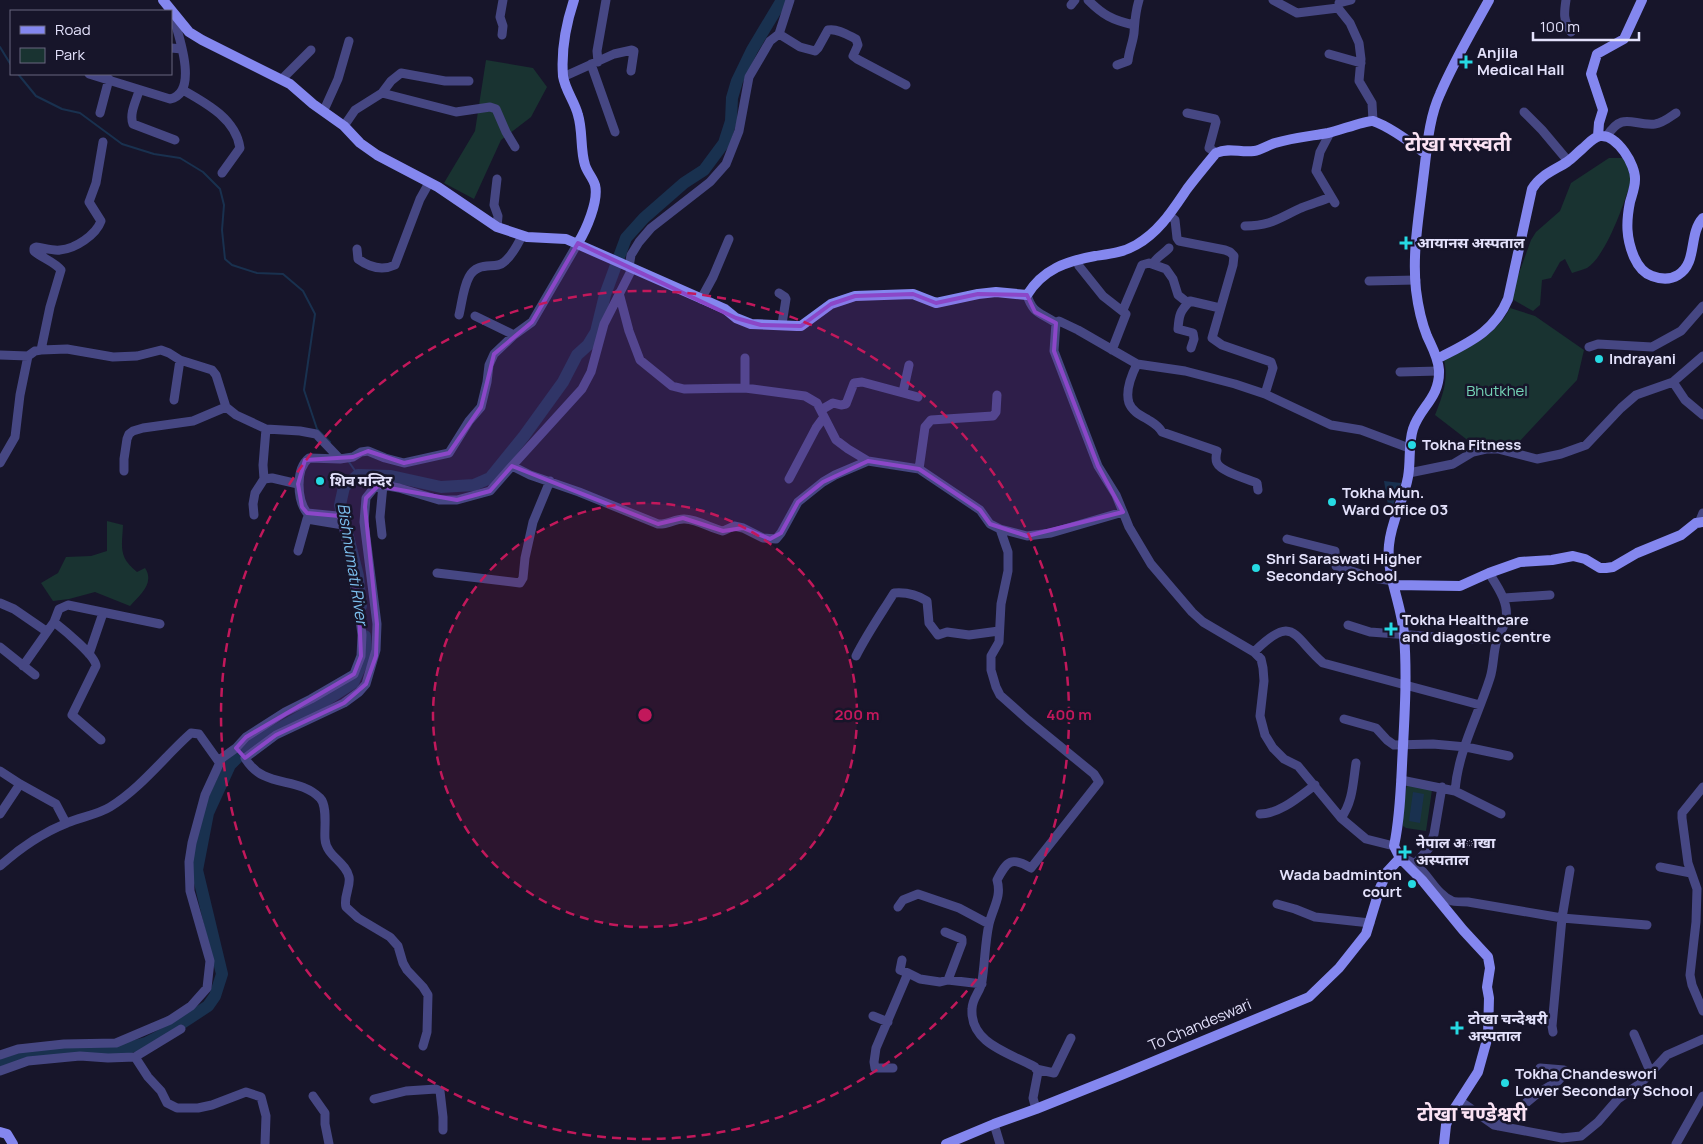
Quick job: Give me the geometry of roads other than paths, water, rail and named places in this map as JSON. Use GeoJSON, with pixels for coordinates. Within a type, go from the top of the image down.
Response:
{"type":"FeatureCollection","features":[{"type":"Feature","properties":{"kind":"street"},"geometry":{"type":"LineString","coordinates":[[502,35],[503,26],[500,17],[503,0]]}},
{"type":"Feature","properties":{"kind":"street"},"geometry":{"type":"LineString","coordinates":[[240,752],[246,738],[284,712],[354,674],[362,656],[359,610],[343,525],[340,517],[307,513],[302,506],[298,484],[305,460],[309,458],[340,459],[353,457],[361,452],[368,451],[404,463],[449,453],[469,421],[481,407],[489,365],[494,354],[514,335],[532,322],[583,235],[592,210],[596,191],[595,184],[585,166],[578,114],[563,76],[564,41],[568,17],[574,0]]}},
{"type":"Feature","properties":{"kind":"street"},"geometry":{"type":"LineString","coordinates":[[606,0],[595,63],[615,132]]}},
{"type":"Feature","properties":{"kind":"street"},"geometry":{"type":"LineString","coordinates":[[0,1055],[28,1048],[64,1044],[116,1042],[170,1020],[191,1006],[207,988],[210,961],[190,891],[189,862],[205,795],[222,758],[240,752],[344,703],[360,692],[366,684],[376,656],[377,624],[364,522],[366,498],[374,488],[383,486],[399,488],[439,500],[457,500],[490,492],[582,389],[591,372],[604,324],[619,293],[631,255],[639,242],[651,228],[710,182],[726,164],[739,131],[749,77],[770,41],[779,34],[790,0]]}},
{"type":"Feature","properties":{"kind":"street"},"geometry":{"type":"LineString","coordinates":[[1088,0],[1105,15],[1134,25]]}},
{"type":"Feature","properties":{"kind":"street"},"geometry":{"type":"LineString","coordinates":[[1117,65],[1128,61],[1139,0]]}},
{"type":"Feature","properties":{"kind":"street"},"geometry":{"type":"LineString","coordinates":[[1273,0],[1297,12],[1351,0]]}},
{"type":"Feature","properties":{"kind":"street"},"geometry":{"type":"LineString","coordinates":[[1444,1144],[1449,1117],[1478,1072],[1488,1036],[1489,998],[1487,986],[1490,968],[1488,957],[1422,880],[1400,858],[1394,846],[1402,780],[1407,684],[1404,634],[1389,563],[1389,544],[1395,516],[1409,473],[1409,448],[1413,426],[1434,394],[1439,371],[1437,359],[1419,310],[1416,280],[1416,237],[1432,116],[1439,95],[1489,0]]}},
{"type":"Feature","properties":{"kind":"street"},"geometry":{"type":"LineString","coordinates":[[1566,0],[1564,18],[1571,32]]}},
{"type":"Feature","properties":{"kind":"street"},"geometry":{"type":"LineString","coordinates":[[1642,0],[1624,39],[1597,54],[1591,69],[1603,110],[1599,123],[1602,136],[1626,154],[1634,172],[1635,181],[1627,233],[1630,247],[1641,269],[1648,274],[1662,278],[1673,277],[1684,271],[1689,263],[1696,229],[1703,218]]}},
{"type":"Feature","properties":{"kind":"street"},"geometry":{"type":"LineString","coordinates":[[1339,4],[1350,23],[1358,43],[1361,64],[1359,81],[1372,103],[1373,121]]}},
{"type":"Feature","properties":{"kind":"street"},"geometry":{"type":"LineString","coordinates":[[94,75],[139,91],[170,99],[177,98],[183,90],[185,63],[172,12]]}},
{"type":"Feature","properties":{"kind":"street"},"geometry":{"type":"LineString","coordinates":[[172,12],[189,32],[290,84],[313,104],[344,126],[360,143],[377,155],[438,187],[498,227],[522,236],[552,237],[578,243],[725,310],[736,318],[751,324],[801,326],[831,304],[855,296],[913,294],[936,303],[996,292],[1027,295]]}},
{"type":"Feature","properties":{"kind":"street"},"geometry":{"type":"LineString","coordinates":[[779,34],[800,47],[815,51],[828,30],[838,31],[856,39],[858,45],[853,56],[856,59],[906,85]]}},
{"type":"Feature","properties":{"kind":"street"},"geometry":{"type":"LineString","coordinates":[[324,110],[338,79],[349,41]]}},
{"type":"Feature","properties":{"kind":"street"},"geometry":{"type":"LineString","coordinates":[[172,48],[182,49]]}},
{"type":"Feature","properties":{"kind":"street"},"geometry":{"type":"LineString","coordinates":[[282,79],[311,50]]}},
{"type":"Feature","properties":{"kind":"street"},"geometry":{"type":"LineString","coordinates":[[563,76],[614,54],[632,50],[634,51],[631,71]]}},
{"type":"Feature","properties":{"kind":"street"},"geometry":{"type":"LineString","coordinates":[[1329,54],[1361,64]]}},
{"type":"Feature","properties":{"kind":"street"},"geometry":{"type":"LineString","coordinates":[[344,126],[355,110],[382,93],[390,81],[401,73],[445,81],[470,81]]}},
{"type":"Feature","properties":{"kind":"street"},"geometry":{"type":"LineString","coordinates":[[100,113],[109,79]]}},
{"type":"Feature","properties":{"kind":"street"},"geometry":{"type":"LineString","coordinates":[[183,90],[214,109],[224,119],[239,140],[240,148],[222,173]]}},
{"type":"Feature","properties":{"kind":"street"},"geometry":{"type":"LineString","coordinates":[[139,91],[132,113],[131,121],[133,124],[175,140]]}},
{"type":"Feature","properties":{"kind":"street"},"geometry":{"type":"LineString","coordinates":[[382,93],[456,112],[490,107],[496,109],[515,147]]}},
{"type":"Feature","properties":{"kind":"street"},"geometry":{"type":"LineString","coordinates":[[1524,112],[1568,161]]}},
{"type":"Feature","properties":{"kind":"street"},"geometry":{"type":"LineString","coordinates":[[1187,113],[1215,119],[1216,122],[1209,148],[1216,153]]}},
{"type":"Feature","properties":{"kind":"street"},"geometry":{"type":"LineString","coordinates":[[1437,359],[1475,339],[1491,326],[1503,312],[1508,299],[1532,189],[1536,181],[1568,161],[1618,123],[1628,121],[1656,124],[1676,113]]}},
{"type":"Feature","properties":{"kind":"street"},"geometry":{"type":"LineString","coordinates":[[1027,295],[1051,270],[1064,263],[1124,250],[1145,239],[1170,216],[1187,189],[1216,153],[1227,149],[1248,152],[1257,151],[1279,142],[1330,133],[1353,127],[1366,121],[1373,121],[1403,137],[1426,154]]}},
{"type":"Feature","properties":{"kind":"street"},"geometry":{"type":"LineString","coordinates":[[1245,226],[1262,226],[1301,208],[1332,200],[1317,175],[1316,168],[1320,152],[1330,133]]}},
{"type":"Feature","properties":{"kind":"street"},"geometry":{"type":"LineString","coordinates":[[41,350],[50,307],[61,270],[58,266],[41,257],[34,251],[34,248],[60,250],[73,247],[91,235],[100,224],[89,202],[96,183],[102,142]]}},
{"type":"Feature","properties":{"kind":"street"},"geometry":{"type":"LineString","coordinates":[[498,179],[494,206],[498,216],[498,227]]}},
{"type":"Feature","properties":{"kind":"street"},"geometry":{"type":"LineString","coordinates":[[357,248],[358,259],[366,264],[389,268],[395,265],[420,199],[429,183]]}},
{"type":"Feature","properties":{"kind":"street"},"geometry":{"type":"LineString","coordinates":[[1170,216],[1176,220],[1177,238],[1179,241],[1230,252],[1234,256],[1212,338],[1222,345],[1271,362],[1273,368],[1266,394]]}},
{"type":"Feature","properties":{"kind":"street"},"geometry":{"type":"LineString","coordinates":[[460,316],[470,275],[480,267],[499,265],[505,262],[522,236]]}},
{"type":"Feature","properties":{"kind":"street"},"geometry":{"type":"LineString","coordinates":[[701,299],[713,277],[729,239]]}},
{"type":"Feature","properties":{"kind":"street"},"geometry":{"type":"LineString","coordinates":[[1153,264],[1155,259],[1162,256],[1169,248]]}},
{"type":"Feature","properties":{"kind":"street"},"geometry":{"type":"LineString","coordinates":[[1076,260],[1103,296],[1126,314],[1112,350]]}},
{"type":"Feature","properties":{"kind":"street"},"geometry":{"type":"LineString","coordinates":[[1123,310],[1142,266],[1149,262],[1166,269],[1173,279],[1178,295],[1188,303]]}},
{"type":"Feature","properties":{"kind":"street"},"geometry":{"type":"LineString","coordinates":[[1370,281],[1416,280]]}},
{"type":"Feature","properties":{"kind":"street"},"geometry":{"type":"LineString","coordinates":[[619,293],[629,331],[640,360],[672,386],[684,389],[745,388],[805,396],[817,403],[836,440],[868,461],[919,470],[980,510],[990,524],[1000,529],[1027,536],[1051,533],[1123,512]]}},
{"type":"Feature","properties":{"kind":"street"},"geometry":{"type":"LineString","coordinates":[[779,294],[786,297],[782,324]]}},
{"type":"Feature","properties":{"kind":"street"},"geometry":{"type":"LineString","coordinates":[[1027,295],[1035,312],[1056,322],[1059,321],[1066,324],[1137,364],[1185,371],[1266,394],[1332,425],[1360,430],[1409,448]]}},
{"type":"Feature","properties":{"kind":"street"},"geometry":{"type":"LineString","coordinates":[[1191,348],[1194,339],[1192,333],[1178,329],[1179,316],[1183,306],[1190,301],[1220,308]]}},
{"type":"Feature","properties":{"kind":"street"},"geometry":{"type":"LineString","coordinates":[[1589,347],[1598,344],[1652,347],[1681,331],[1703,306]]}},
{"type":"Feature","properties":{"kind":"street"},"geometry":{"type":"LineString","coordinates":[[475,316],[514,335]]}},
{"type":"Feature","properties":{"kind":"street"},"geometry":{"type":"LineString","coordinates":[[1056,322],[1054,351],[1098,466],[1116,495],[1129,527],[1151,564],[1192,612],[1204,622],[1254,652],[1261,659],[1264,681],[1260,716],[1265,735],[1273,748],[1284,759],[1298,766],[1342,818],[1366,839],[1394,846]]}},
{"type":"Feature","properties":{"kind":"street"},"geometry":{"type":"LineString","coordinates":[[0,355],[28,356],[35,351],[67,349],[113,358],[137,356],[160,350],[175,355],[180,360],[212,370],[216,375],[226,407],[236,415],[266,429],[316,434],[340,459]]}},
{"type":"Feature","properties":{"kind":"street"},"geometry":{"type":"LineString","coordinates":[[0,463],[15,437],[20,394],[28,356]]}},
{"type":"Feature","properties":{"kind":"street"},"geometry":{"type":"LineString","coordinates":[[1409,473],[1453,464],[1473,452],[1486,449],[1504,450],[1537,459],[1561,454],[1586,445],[1636,395],[1673,382],[1703,356]]}},
{"type":"Feature","properties":{"kind":"street"},"geometry":{"type":"LineString","coordinates":[[745,358],[745,388]]}},
{"type":"Feature","properties":{"kind":"street"},"geometry":{"type":"LineString","coordinates":[[174,400],[180,360]]}},
{"type":"Feature","properties":{"kind":"street"},"geometry":{"type":"LineString","coordinates":[[1137,364],[1132,373],[1128,392],[1129,403],[1136,412],[1159,427],[1162,432],[1217,451],[1216,460],[1218,466],[1257,482],[1258,490]]}},
{"type":"Feature","properties":{"kind":"street"},"geometry":{"type":"LineString","coordinates":[[903,392],[909,365]]}},
{"type":"Feature","properties":{"kind":"street"},"geometry":{"type":"LineString","coordinates":[[1400,372],[1439,371]]}},
{"type":"Feature","properties":{"kind":"street"},"geometry":{"type":"LineString","coordinates":[[789,479],[822,414],[833,404],[846,404],[854,383],[862,382],[918,397]]}},
{"type":"Feature","properties":{"kind":"street"},"geometry":{"type":"LineString","coordinates":[[1673,382],[1685,400],[1703,414]]}},
{"type":"Feature","properties":{"kind":"street"},"geometry":{"type":"LineString","coordinates":[[919,470],[925,427],[928,422],[932,420],[993,416],[996,412],[997,395]]}},
{"type":"Feature","properties":{"kind":"street"},"geometry":{"type":"LineString","coordinates":[[124,471],[127,439],[133,431],[193,421],[226,407]]}},
{"type":"Feature","properties":{"kind":"street"},"geometry":{"type":"LineString","coordinates":[[254,515],[255,493],[264,479],[266,429]]}},
{"type":"Feature","properties":{"kind":"street"},"geometry":{"type":"LineString","coordinates":[[512,466],[530,475],[550,481],[658,524],[664,525],[683,518],[698,521],[723,531],[734,526],[743,528],[770,540],[776,539],[782,533],[798,502],[823,482],[868,461]]}},
{"type":"Feature","properties":{"kind":"street"},"geometry":{"type":"LineString","coordinates":[[264,479],[272,478],[298,484]]}},
{"type":"Feature","properties":{"kind":"street"},"geometry":{"type":"LineString","coordinates":[[437,573],[520,583],[523,578],[525,558],[533,522],[550,481]]}},
{"type":"Feature","properties":{"kind":"street"},"geometry":{"type":"LineString","coordinates":[[382,535],[380,517],[383,486]]}},
{"type":"Feature","properties":{"kind":"street"},"geometry":{"type":"LineString","coordinates":[[298,551],[307,520],[343,525]]}},
{"type":"Feature","properties":{"kind":"street"},"geometry":{"type":"LineString","coordinates":[[1287,539],[1335,551],[1336,566],[1373,578],[1394,583],[1460,586],[1520,562],[1552,560],[1572,556],[1585,559],[1600,568],[1613,567],[1637,553],[1680,534],[1700,520]]}},
{"type":"Feature","properties":{"kind":"street"},"geometry":{"type":"LineString","coordinates":[[1000,529],[1008,552],[1008,571],[1001,604],[998,642],[991,656],[991,670],[996,687],[1000,695],[1094,774],[1100,782],[1031,868],[1014,860],[1003,868],[997,880],[1000,890],[989,924],[982,984],[976,994],[972,1008],[973,1026],[982,1039],[1023,1060],[1036,1069],[1054,1073],[1071,1038]]}},
{"type":"Feature","properties":{"kind":"street"},"geometry":{"type":"LineString","coordinates":[[1455,791],[1459,764],[1466,747],[1472,722],[1491,676],[1497,639],[1506,620],[1504,598],[1489,573]]}},
{"type":"Feature","properties":{"kind":"street"},"geometry":{"type":"LineString","coordinates":[[856,656],[871,628],[894,593],[904,592],[927,601],[929,623],[938,635],[947,632],[969,635],[999,631]]}},
{"type":"Feature","properties":{"kind":"street"},"geometry":{"type":"LineString","coordinates":[[1504,598],[1550,596]]}},
{"type":"Feature","properties":{"kind":"street"},"geometry":{"type":"LineString","coordinates":[[0,603],[14,609],[46,631]]}},
{"type":"Feature","properties":{"kind":"street"},"geometry":{"type":"LineString","coordinates":[[23,666],[54,622],[60,609],[68,605],[160,624]]}},
{"type":"Feature","properties":{"kind":"street"},"geometry":{"type":"LineString","coordinates":[[88,654],[103,612]]}},
{"type":"Feature","properties":{"kind":"street"},"geometry":{"type":"LineString","coordinates":[[54,622],[96,660],[96,666],[72,715],[102,740]]}},
{"type":"Feature","properties":{"kind":"street"},"geometry":{"type":"LineString","coordinates":[[1348,626],[1370,632],[1463,639],[1497,639]]}},
{"type":"Feature","properties":{"kind":"street"},"geometry":{"type":"LineString","coordinates":[[1254,652],[1264,642],[1278,633],[1292,632],[1323,663],[1480,705]]}},
{"type":"Feature","properties":{"kind":"street"},"geometry":{"type":"LineString","coordinates":[[0,647],[35,675]]}},
{"type":"Feature","properties":{"kind":"street"},"geometry":{"type":"LineString","coordinates":[[1344,719],[1376,728],[1394,745],[1433,744],[1466,747],[1509,756]]}},
{"type":"Feature","properties":{"kind":"street"},"geometry":{"type":"LineString","coordinates":[[0,866],[32,840],[66,823],[108,808],[130,792],[191,733],[199,734],[219,762]]}},
{"type":"Feature","properties":{"kind":"street"},"geometry":{"type":"LineString","coordinates":[[240,752],[250,766],[261,776],[293,784],[319,797],[322,801],[326,829],[325,840],[330,853],[349,876],[345,900],[346,907],[358,918],[390,937],[398,946],[407,970],[428,995],[427,1032],[423,1046]]}},
{"type":"Feature","properties":{"kind":"street"},"geometry":{"type":"LineString","coordinates":[[1342,818],[1351,800],[1356,763]]}},
{"type":"Feature","properties":{"kind":"street"},"geometry":{"type":"LineString","coordinates":[[1,773],[56,804],[66,823]]}},
{"type":"Feature","properties":{"kind":"street"},"geometry":{"type":"LineString","coordinates":[[1402,780],[1455,791],[1501,814]]}},
{"type":"Feature","properties":{"kind":"street"},"geometry":{"type":"LineString","coordinates":[[0,814],[20,784]]}},
{"type":"Feature","properties":{"kind":"street"},"geometry":{"type":"LineString","coordinates":[[1260,814],[1268,814],[1293,801],[1315,786]]}},
{"type":"Feature","properties":{"kind":"street"},"geometry":{"type":"LineString","coordinates":[[1415,864],[1429,848],[1434,834],[1442,787]]}},
{"type":"Feature","properties":{"kind":"street"},"geometry":{"type":"LineString","coordinates":[[1703,787],[1682,813],[1691,874],[1697,889],[1700,923],[1690,975],[1692,985],[1703,1011]]}},
{"type":"Feature","properties":{"kind":"street"},"geometry":{"type":"LineString","coordinates":[[1400,858],[1415,864],[1452,901],[1562,918],[1647,925]]}},
{"type":"Feature","properties":{"kind":"street","name":"To Chandeswari"},"geometry":{"type":"LineString","coordinates":[[946,1144],[960,1141],[994,1124],[1036,1109],[1309,996],[1339,968],[1366,934],[1387,872],[1400,858]]}},
{"type":"Feature","properties":{"kind":"street"},"geometry":{"type":"LineString","coordinates":[[1660,868],[1691,874]]}},
{"type":"Feature","properties":{"kind":"street"},"geometry":{"type":"LineString","coordinates":[[1553,1032],[1562,918],[1570,870]]}},
{"type":"Feature","properties":{"kind":"street"},"geometry":{"type":"LineString","coordinates":[[898,907],[902,900],[918,894],[959,908],[989,924]]}},
{"type":"Feature","properties":{"kind":"street"},"geometry":{"type":"LineString","coordinates":[[1278,904],[1315,917],[1370,923]]}},
{"type":"Feature","properties":{"kind":"street"},"geometry":{"type":"LineString","coordinates":[[945,932],[962,938],[962,944],[948,980]]}},
{"type":"Feature","properties":{"kind":"street"},"geometry":{"type":"LineString","coordinates":[[902,960],[900,970],[920,979],[982,984]]}},
{"type":"Feature","properties":{"kind":"street"},"geometry":{"type":"LineString","coordinates":[[893,1068],[874,1067],[876,1048],[908,973]]}},
{"type":"Feature","properties":{"kind":"street"},"geometry":{"type":"LineString","coordinates":[[873,1016],[888,1022]]}},
{"type":"Feature","properties":{"kind":"street"},"geometry":{"type":"LineString","coordinates":[[0,1071],[28,1061],[80,1056],[135,1057],[181,1029]]}},
{"type":"Feature","properties":{"kind":"street"},"geometry":{"type":"LineString","coordinates":[[1634,1034],[1650,1072]]}},
{"type":"Feature","properties":{"kind":"street"},"geometry":{"type":"LineString","coordinates":[[1460,1100],[1494,1126],[1562,1138],[1581,1136],[1598,1122],[1618,1099],[1641,1083],[1668,1055],[1703,1039]]}},
{"type":"Feature","properties":{"kind":"street"},"geometry":{"type":"LineString","coordinates":[[135,1057],[167,1103],[176,1108],[198,1108],[212,1105],[246,1092],[261,1097],[266,1116],[265,1144]]}},
{"type":"Feature","properties":{"kind":"street"},"geometry":{"type":"LineString","coordinates":[[1498,1126],[1538,1093],[1558,1081],[1566,1072],[1564,1070],[1540,1068]]}},
{"type":"Feature","properties":{"kind":"street"},"geometry":{"type":"LineString","coordinates":[[1036,1069],[1038,1072],[1033,1098],[1036,1109]]}},
{"type":"Feature","properties":{"kind":"street"},"geometry":{"type":"LineString","coordinates":[[374,1099],[412,1090],[436,1089],[440,1091],[443,1130]]}},
{"type":"Feature","properties":{"kind":"street"},"geometry":{"type":"LineString","coordinates":[[313,1096],[325,1113],[325,1124],[330,1144]]}},
{"type":"Feature","properties":{"kind":"street"},"geometry":{"type":"LineString","coordinates":[[1676,1144],[1703,1096]]}},
{"type":"Feature","properties":{"kind":"street"},"geometry":{"type":"LineString","coordinates":[[994,1124],[1000,1144]]}},
{"type":"Feature","properties":{"kind":"street"},"geometry":{"type":"LineString","coordinates":[[0,1132],[7,1134],[13,1144]]}},
{"type":"Feature","properties":{"kind":"water"},"geometry":{"type":"Polygon","coordinates":[[[1384,481],[1401,483],[1393,505],[1388,505],[1384,481]]]}},
{"type":"Feature","properties":{"kind":"water"},"geometry":{"type":"Polygon","coordinates":[[[1413,792],[1424,794],[1420,823],[1409,821],[1413,792]]]}},
{"type":"Feature","properties":{"kind":"waterway","name":"Bishnumati River"},"geometry":{"type":"LineString","coordinates":[[361,606],[358,576],[340,505],[344,487],[358,475],[391,476],[441,487],[474,485],[490,478],[524,436],[563,382],[577,355],[588,345],[596,332],[605,295],[626,238],[644,218],[684,183],[704,170],[724,143],[731,121],[732,98],[737,81],[752,50],[782,0]]}},
{"type":"Feature","properties":{"kind":"waterway"},"geometry":{"type":"LineString","coordinates":[[0,47],[10,63]]}},
{"type":"Feature","properties":{"kind":"waterway"},"geometry":{"type":"LineString","coordinates":[[19,75],[36,96],[62,109],[80,113],[122,144],[154,154],[180,158],[203,172],[220,189],[224,205],[222,230],[225,259],[232,265],[257,273],[283,274],[303,291],[315,314],[304,390],[317,429],[330,442]]}},
{"type":"Feature","properties":{"kind":"waterway"},"geometry":{"type":"LineString","coordinates":[[349,462],[358,475]]}},
{"type":"Feature","properties":{"kind":"waterway","name":"Bishnumati River"},"geometry":{"type":"LineString","coordinates":[[0,1065],[38,1053],[84,1049],[124,1049],[146,1043],[173,1029],[208,1006],[215,996],[222,974],[197,870],[208,813],[230,765],[250,745],[303,715],[353,683],[366,654],[365,636]]}},
{"type":"Feature","properties":{"kind":"place","name":"Anjila Medical Hall"},"geometry":{"type":"Point","coordinates":[1466,62]}},
{"type":"Feature","properties":{"kind":"place","name":"आयानस अस्पताल"},"geometry":{"type":"Point","coordinates":[1406,243]}},
{"type":"Feature","properties":{"kind":"place","name":"Indrayani"},"geometry":{"type":"Point","coordinates":[1599,359]}},
{"type":"Feature","properties":{"kind":"place","name":"Tokha Fitness"},"geometry":{"type":"Point","coordinates":[1412,445]}},
{"type":"Feature","properties":{"kind":"place","name":"शिव मन्दिर"},"geometry":{"type":"Point","coordinates":[320,481]}},
{"type":"Feature","properties":{"kind":"place","name":"Tokha Mun. Ward Office 03"},"geometry":{"type":"Point","coordinates":[1332,502]}},
{"type":"Feature","properties":{"kind":"place","name":"Shri Saraswati Higher Secondary School"},"geometry":{"type":"Point","coordinates":[1256,568]}},
{"type":"Feature","properties":{"kind":"place","name":"Tokha Healthcare and diagostic centre"},"geometry":{"type":"Point","coordinates":[1391,629]}},
{"type":"Feature","properties":{"kind":"place","name":"नेपाल अाखा अस्पताल"},"geometry":{"type":"Point","coordinates":[1405,852]}},
{"type":"Feature","properties":{"kind":"place","name":"Wada badminton court"},"geometry":{"type":"Point","coordinates":[1412,884]}},
{"type":"Feature","properties":{"kind":"place","name":"टोखा चन्देश्वरी अस्पताल"},"geometry":{"type":"Point","coordinates":[1457,1028]}},
{"type":"Feature","properties":{"kind":"place","name":"Tokha Chandeswori Lower Secondary School"},"geometry":{"type":"Point","coordinates":[1505,1083]}},
{"type":"Feature","properties":{"kind":"district","name":"टोखा सरस्वती"},"geometry":{"type":"Point","coordinates":[1458,144]}},
{"type":"Feature","properties":{"kind":"district","name":"टोखा चण्डेश्वरी"},"geometry":{"type":"Point","coordinates":[1472,1114]}},
{"type":"Feature","properties":{"kind":"park label","name":"Bhutkhel"},"geometry":{"type":"Point","coordinates":[1497,391]}}]}
